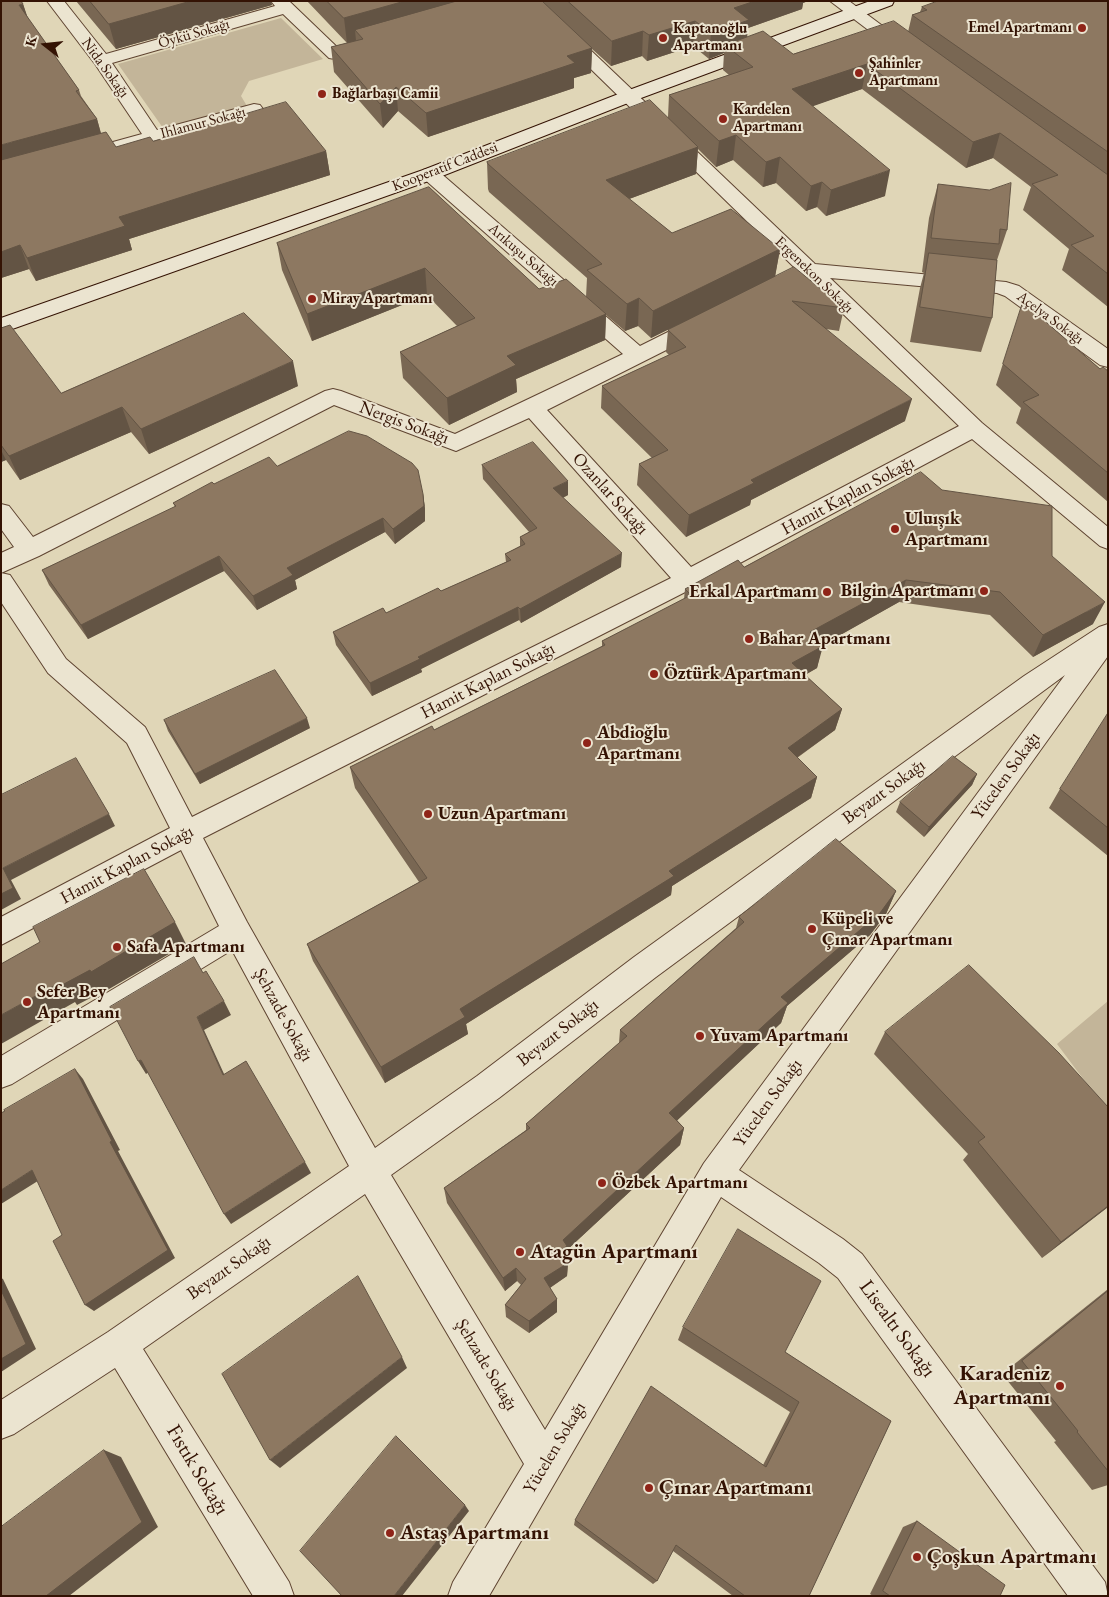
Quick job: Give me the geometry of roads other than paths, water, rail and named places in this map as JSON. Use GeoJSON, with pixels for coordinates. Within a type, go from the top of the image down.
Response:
{"type":"FeatureCollection","features":[{"type":"Feature","properties":{"kind":"street","name":"Nida Sokağı"},"geometry":{"type":"LineString","coordinates":[[55,1],[102,61],[153,137]]}},
{"type":"Feature","properties":{"kind":"street"},"geometry":{"type":"LineString","coordinates":[[838,1],[919,59]]}},
{"type":"Feature","properties":{"kind":"street","name":"Kooperatif Caddesi"},"geometry":{"type":"LineString","coordinates":[[1,326],[430,174],[627,97],[886,1]]}},
{"type":"Feature","properties":{"kind":"street","name":"Ergenekon Sokağı"},"geometry":{"type":"LineString","coordinates":[[520,2],[627,97],[974,428],[1108,540]]}},
{"type":"Feature","properties":{"kind":"street","name":"Öykü Sokağı"},"geometry":{"type":"LineString","coordinates":[[102,61],[283,5]]}},
{"type":"Feature","properties":{"kind":"street"},"geometry":{"type":"LineString","coordinates":[[283,5],[335,54],[379,41]]}},
{"type":"Feature","properties":{"kind":"street","name":"Ihlamur Sokağı"},"geometry":{"type":"LineString","coordinates":[[58,162],[254,109]]}},
{"type":"Feature","properties":{"kind":"street","name":"Arıkuşu Sokağı"},"geometry":{"type":"LineString","coordinates":[[430,174],[638,356]]}},
{"type":"Feature","properties":{"kind":"street"},"geometry":{"type":"LineString","coordinates":[[749,300],[809,270]]}},
{"type":"Feature","properties":{"kind":"street","name":"Açelya Sokağı"},"geometry":{"type":"LineString","coordinates":[[809,270],[1005,288],[1108,360]]}},
{"type":"Feature","properties":{"kind":"street","name":"Nergis Sokağı"},"geometry":{"type":"LineString","coordinates":[[1,564],[333,396],[456,443],[532,408],[715,317]]}},
{"type":"Feature","properties":{"kind":"street","name":"Ozanlar Sokağı"},"geometry":{"type":"LineString","coordinates":[[532,408],[688,580]]}},
{"type":"Feature","properties":{"kind":"street","name":"Hamit Kaplan Sokağı"},"geometry":{"type":"LineString","coordinates":[[1,932],[186,833],[688,580],[974,428]]}},
{"type":"Feature","properties":{"kind":"street"},"geometry":{"type":"LineString","coordinates":[[1,512],[30,550]]}},
{"type":"Feature","properties":{"kind":"street","name":"Şehzade Sokağı"},"geometry":{"type":"LineString","coordinates":[[1,582],[57,666],[136,734],[237,931],[370,1171],[545,1465]]}},
{"type":"Feature","properties":{"kind":"street","name":"Beyazıt Sokağı"},"geometry":{"type":"LineString","coordinates":[[1,1421],[120,1344],[370,1171],[488,1087],[645,967],[1009,701],[1108,636]]}},
{"type":"Feature","properties":{"kind":"street","name":"Yücelen Sokağı"},"geometry":{"type":"LineString","coordinates":[[467,1596],[716,1174],[1108,636]]}},
{"type":"Feature","properties":{"kind":"street"},"geometry":{"type":"LineString","coordinates":[[1,1073],[237,931]]}},
{"type":"Feature","properties":{"kind":"street","name":"Lisealtı Sokağı"},"geometry":{"type":"LineString","coordinates":[[716,1174],[831,1251],[850,1266],[1092,1596]]}},
{"type":"Feature","properties":{"kind":"street","name":"Fıstık Sokağı"},"geometry":{"type":"LineString","coordinates":[[120,1344],[275,1596]]}},
{"type":"Feature","properties":{"kind":"place","name":"Emel Apartmanı"},"geometry":{"type":"Point","coordinates":[1082,28]}},
{"type":"Feature","properties":{"kind":"place","name":"Kaptanoğlu Apartmanı"},"geometry":{"type":"Point","coordinates":[663,38]}},
{"type":"Feature","properties":{"kind":"place","name":"Şahinler Apartmanı"},"geometry":{"type":"Point","coordinates":[859,73]}},
{"type":"Feature","properties":{"kind":"place","name":"Bağlarbaşı Camii"},"geometry":{"type":"Point","coordinates":[322,94]}},
{"type":"Feature","properties":{"kind":"place","name":"Kardelen Apartmanı"},"geometry":{"type":"Point","coordinates":[723,119]}},
{"type":"Feature","properties":{"kind":"place","name":"Miray Apartmanı"},"geometry":{"type":"Point","coordinates":[312,299]}},
{"type":"Feature","properties":{"kind":"place","name":"Uluışık Apartmanı"},"geometry":{"type":"Point","coordinates":[895,529]}},
{"type":"Feature","properties":{"kind":"place","name":"Bilgin Apartmanı"},"geometry":{"type":"Point","coordinates":[984,591]}},
{"type":"Feature","properties":{"kind":"place","name":"Erkal Apartmanı"},"geometry":{"type":"Point","coordinates":[827,592]}},
{"type":"Feature","properties":{"kind":"place","name":"Bahar Apartmanı"},"geometry":{"type":"Point","coordinates":[749,639]}},
{"type":"Feature","properties":{"kind":"place","name":"Öztürk Apartmanı"},"geometry":{"type":"Point","coordinates":[654,674]}},
{"type":"Feature","properties":{"kind":"place","name":"Abdioğlu Apartmanı"},"geometry":{"type":"Point","coordinates":[587,743]}},
{"type":"Feature","properties":{"kind":"place","name":"Uzun Apartmanı"},"geometry":{"type":"Point","coordinates":[428,814]}},
{"type":"Feature","properties":{"kind":"place","name":"Küpeli ve Çınar Apartmanı"},"geometry":{"type":"Point","coordinates":[812,929]}},
{"type":"Feature","properties":{"kind":"place","name":"Safa Apartmanı"},"geometry":{"type":"Point","coordinates":[117,947]}},
{"type":"Feature","properties":{"kind":"place","name":"Sefer Bey Apartmanı"},"geometry":{"type":"Point","coordinates":[27,1002]}},
{"type":"Feature","properties":{"kind":"place","name":"Yuvam Apartmanı"},"geometry":{"type":"Point","coordinates":[700,1036]}},
{"type":"Feature","properties":{"kind":"place","name":"Özbek Apartmanı"},"geometry":{"type":"Point","coordinates":[602,1183]}},
{"type":"Feature","properties":{"kind":"place","name":"Atagün Apartmanı"},"geometry":{"type":"Point","coordinates":[520,1252]}},
{"type":"Feature","properties":{"kind":"place","name":"Karadeniz Apartmanı"},"geometry":{"type":"Point","coordinates":[1060,1386]}},
{"type":"Feature","properties":{"kind":"place","name":"Çınar Apartmanı"},"geometry":{"type":"Point","coordinates":[649,1488]}},
{"type":"Feature","properties":{"kind":"place","name":"Astaş Apartmanı"},"geometry":{"type":"Point","coordinates":[390,1533]}},
{"type":"Feature","properties":{"kind":"place","name":"Çoşkun Apartmanı"},"geometry":{"type":"Point","coordinates":[917,1557]}}]}
